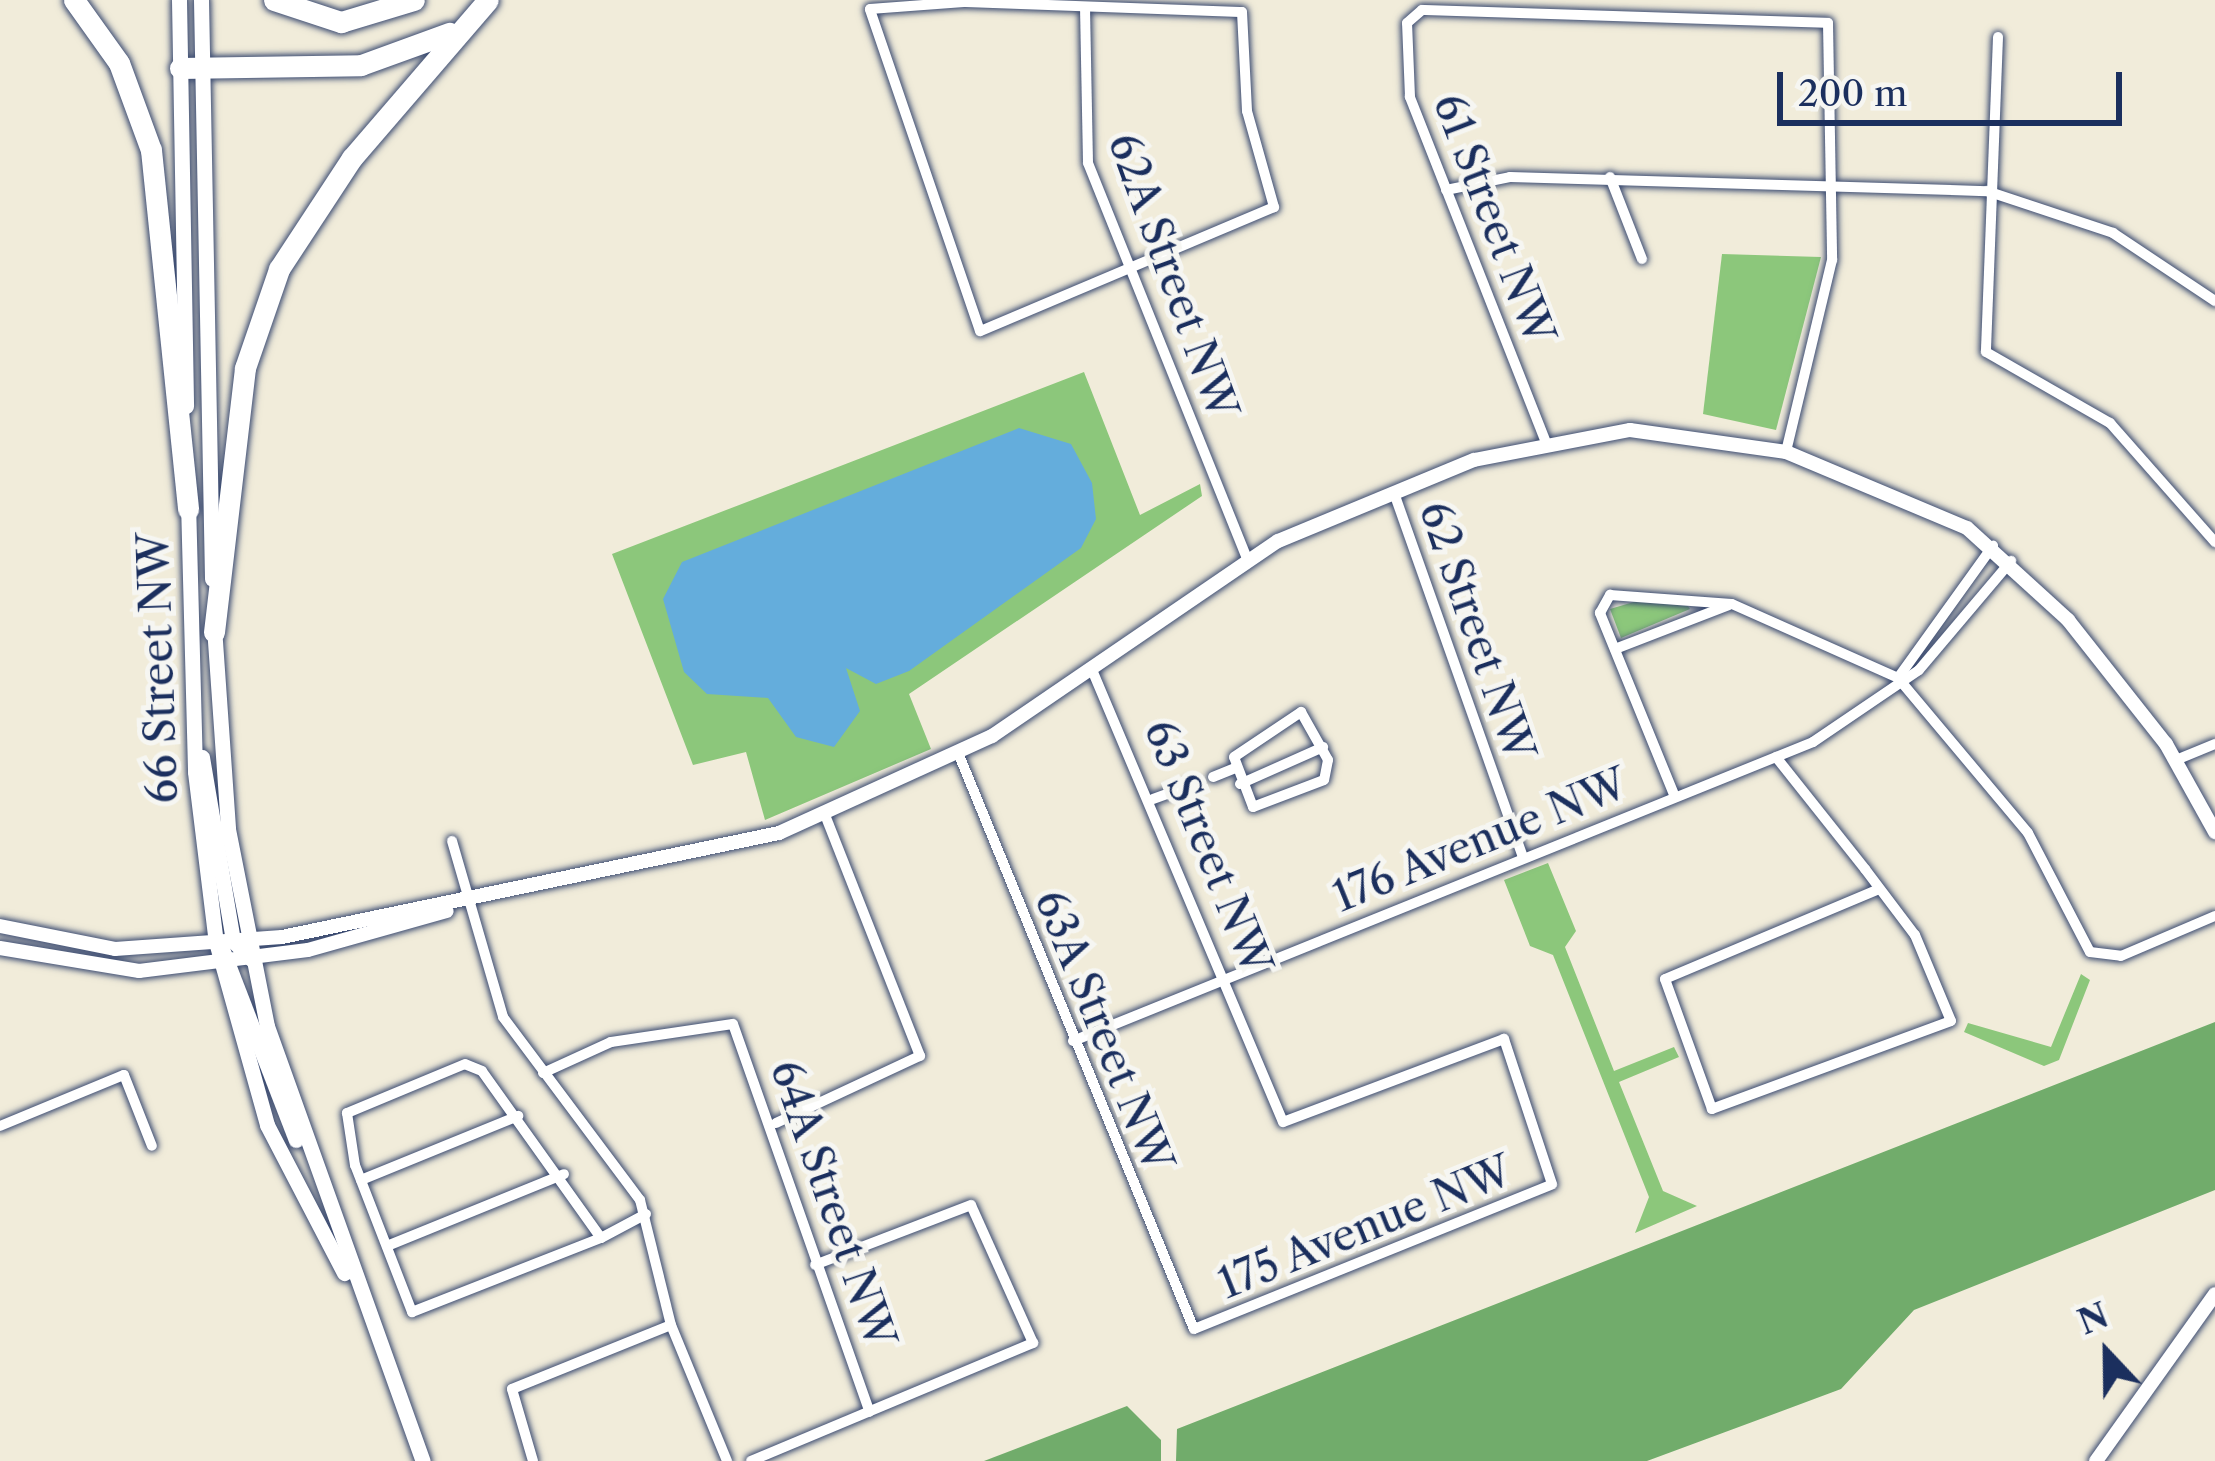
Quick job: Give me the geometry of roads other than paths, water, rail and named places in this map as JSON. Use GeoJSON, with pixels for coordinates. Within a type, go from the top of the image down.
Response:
{"type":"FeatureCollection","features":[{"type":"Feature","properties":{"kind":"highway"},"geometry":{"type":"LineString","coordinates":[[74,0],[119,63],[152,150],[188,509]]}},
{"type":"Feature","properties":{"kind":"highway"},"geometry":{"type":"LineString","coordinates":[[274,0],[341,22],[414,0]]}},
{"type":"Feature","properties":{"kind":"highway"},"geometry":{"type":"LineString","coordinates":[[191,68],[404,57],[487,1]]}},
{"type":"Feature","properties":{"kind":"highway"},"geometry":{"type":"LineString","coordinates":[[214,632],[240,395],[264,304],[321,199],[487,1]]}},
{"type":"Feature","properties":{"kind":"main road","name":"66 Street NW"},"geometry":{"type":"LineString","coordinates":[[179,0],[191,68],[232,941],[226,962],[268,1125],[361,1301]]}},
{"type":"Feature","properties":{"kind":"main road","name":"66 Street NW"},"geometry":{"type":"LineString","coordinates":[[201,0],[191,68],[188,509],[193,724],[232,941],[251,959],[308,1157],[423,1461]]}},
{"type":"Feature","properties":{"kind":"main road"},"geometry":{"type":"LineString","coordinates":[[226,962],[274,1104],[308,1157]]}},
{"type":"Feature","properties":{"kind":"street"},"geometry":{"type":"LineString","coordinates":[[1085,7],[1242,12],[1247,111],[1274,207],[980,331],[870,9],[1085,7]]}},
{"type":"Feature","properties":{"kind":"street","name":"62A Street NW"},"geometry":{"type":"LineString","coordinates":[[1085,7],[1085,148],[1246,558]]}},
{"type":"Feature","properties":{"kind":"street","name":"61 Street NW"},"geometry":{"type":"LineString","coordinates":[[1545,440],[1410,97],[1409,17],[1828,23],[1836,181]]}},
{"type":"Feature","properties":{"kind":"street"},"geometry":{"type":"LineString","coordinates":[[1998,37],[1998,194],[1986,352],[2110,423],[2215,542]]}},
{"type":"Feature","properties":{"kind":"street"},"geometry":{"type":"LineString","coordinates":[[1446,190],[1483,178],[1610,177],[1836,181],[1998,194],[2113,232],[2215,301]]}},
{"type":"Feature","properties":{"kind":"street"},"geometry":{"type":"LineString","coordinates":[[1610,177],[1642,259]]}},
{"type":"Feature","properties":{"kind":"street"},"geometry":{"type":"LineString","coordinates":[[1786,452],[1826,304],[1836,181]]}},
{"type":"Feature","properties":{"kind":"street"},"geometry":{"type":"LineString","coordinates":[[0,948],[110,972],[251,959],[826,817],[958,755],[1092,669],[1246,558],[1394,493],[1545,440],[1667,428],[1786,452],[1994,546],[2176,760],[2215,832]]}},
{"type":"Feature","properties":{"kind":"street","name":"62 Street NW"},"geometry":{"type":"LineString","coordinates":[[1394,493],[1523,858]]}},
{"type":"Feature","properties":{"kind":"street","name":"176 Avenue NW"},"geometry":{"type":"LineString","coordinates":[[1073,1041],[1776,757],[1836,728],[1898,678],[1994,546]]}},
{"type":"Feature","properties":{"kind":"street","name":"176 Avenue NW"},"geometry":{"type":"LineString","coordinates":[[1898,678],[1919,670],[2011,561]]}},
{"type":"Feature","properties":{"kind":"street"},"geometry":{"type":"LineString","coordinates":[[1675,797],[1615,649],[1602,600],[1654,592],[1732,604],[1898,678],[2028,832],[2102,956],[2215,916]]}},
{"type":"Feature","properties":{"kind":"street"},"geometry":{"type":"LineString","coordinates":[[1615,649],[1732,604]]}},
{"type":"Feature","properties":{"kind":"street","name":"63 Street NW"},"geometry":{"type":"LineString","coordinates":[[1092,669],[1154,799],[1283,1122],[1504,1039],[1556,1178]]}},
{"type":"Feature","properties":{"kind":"street"},"geometry":{"type":"LineString","coordinates":[[1301,712],[1323,747],[1324,780],[1258,808],[1233,770],[1236,752],[1301,712]]}},
{"type":"Feature","properties":{"kind":"street"},"geometry":{"type":"LineString","coordinates":[[2176,760],[2215,744]]}},
{"type":"Feature","properties":{"kind":"street"},"geometry":{"type":"LineString","coordinates":[[1240,784],[1323,747]]}},
{"type":"Feature","properties":{"kind":"street","name":"63A Street NW"},"geometry":{"type":"LineString","coordinates":[[958,755],[1194,1328]]}},
{"type":"Feature","properties":{"kind":"street"},"geometry":{"type":"LineString","coordinates":[[1776,757],[1879,889],[1926,954],[1951,1021],[1712,1109],[1663,988],[1674,971],[1879,889]]}},
{"type":"Feature","properties":{"kind":"street"},"geometry":{"type":"LineString","coordinates":[[1213,777],[1233,770]]}},
{"type":"Feature","properties":{"kind":"street"},"geometry":{"type":"LineString","coordinates":[[1154,799],[1195,784]]}},
{"type":"Feature","properties":{"kind":"street"},"geometry":{"type":"LineString","coordinates":[[776,1123],[919,1061],[826,817]]}},
{"type":"Feature","properties":{"kind":"street"},"geometry":{"type":"LineString","coordinates":[[452,841],[462,905],[503,1017],[646,1214],[671,1325],[727,1461]]}},
{"type":"Feature","properties":{"kind":"street"},"geometry":{"type":"LineString","coordinates":[[0,926],[101,948],[232,941],[462,905]]}},
{"type":"Feature","properties":{"kind":"street","name":"64A Street NW"},"geometry":{"type":"LineString","coordinates":[[543,1073],[610,1042],[728,1020],[776,1123],[815,1265],[870,1412]]}},
{"type":"Feature","properties":{"kind":"street"},"geometry":{"type":"LineString","coordinates":[[601,1238],[564,1174],[518,1116],[465,1064],[346,1113],[361,1180],[412,1312],[601,1238],[646,1214]]}},
{"type":"Feature","properties":{"kind":"street"},"geometry":{"type":"LineString","coordinates":[[0,1126],[124,1075],[152,1146]]}},
{"type":"Feature","properties":{"kind":"street"},"geometry":{"type":"LineString","coordinates":[[361,1180],[518,1116]]}},
{"type":"Feature","properties":{"kind":"street"},"geometry":{"type":"LineString","coordinates":[[387,1246],[564,1174]]}},
{"type":"Feature","properties":{"kind":"street","name":"175 Avenue NW"},"geometry":{"type":"LineString","coordinates":[[1194,1328],[1556,1178]]}},
{"type":"Feature","properties":{"kind":"street"},"geometry":{"type":"LineString","coordinates":[[751,1461],[1033,1343],[985,1217],[970,1205],[815,1265]]}},
{"type":"Feature","properties":{"kind":"street"},"geometry":{"type":"LineString","coordinates":[[2096,1461],[2208,1326],[2215,1294]]}},
{"type":"Feature","properties":{"kind":"street"},"geometry":{"type":"LineString","coordinates":[[532,1461],[512,1389],[671,1325]]}},
{"type":"Feature","properties":{"kind":"water"},"geometry":{"type":"Polygon","coordinates":[[[1019,428],[1071,444],[1092,483],[1096,519],[1081,548],[909,671],[876,684],[846,668],[860,711],[834,747],[796,737],[768,698],[707,694],[684,672],[663,599],[682,562],[1019,428]]]}}]}
